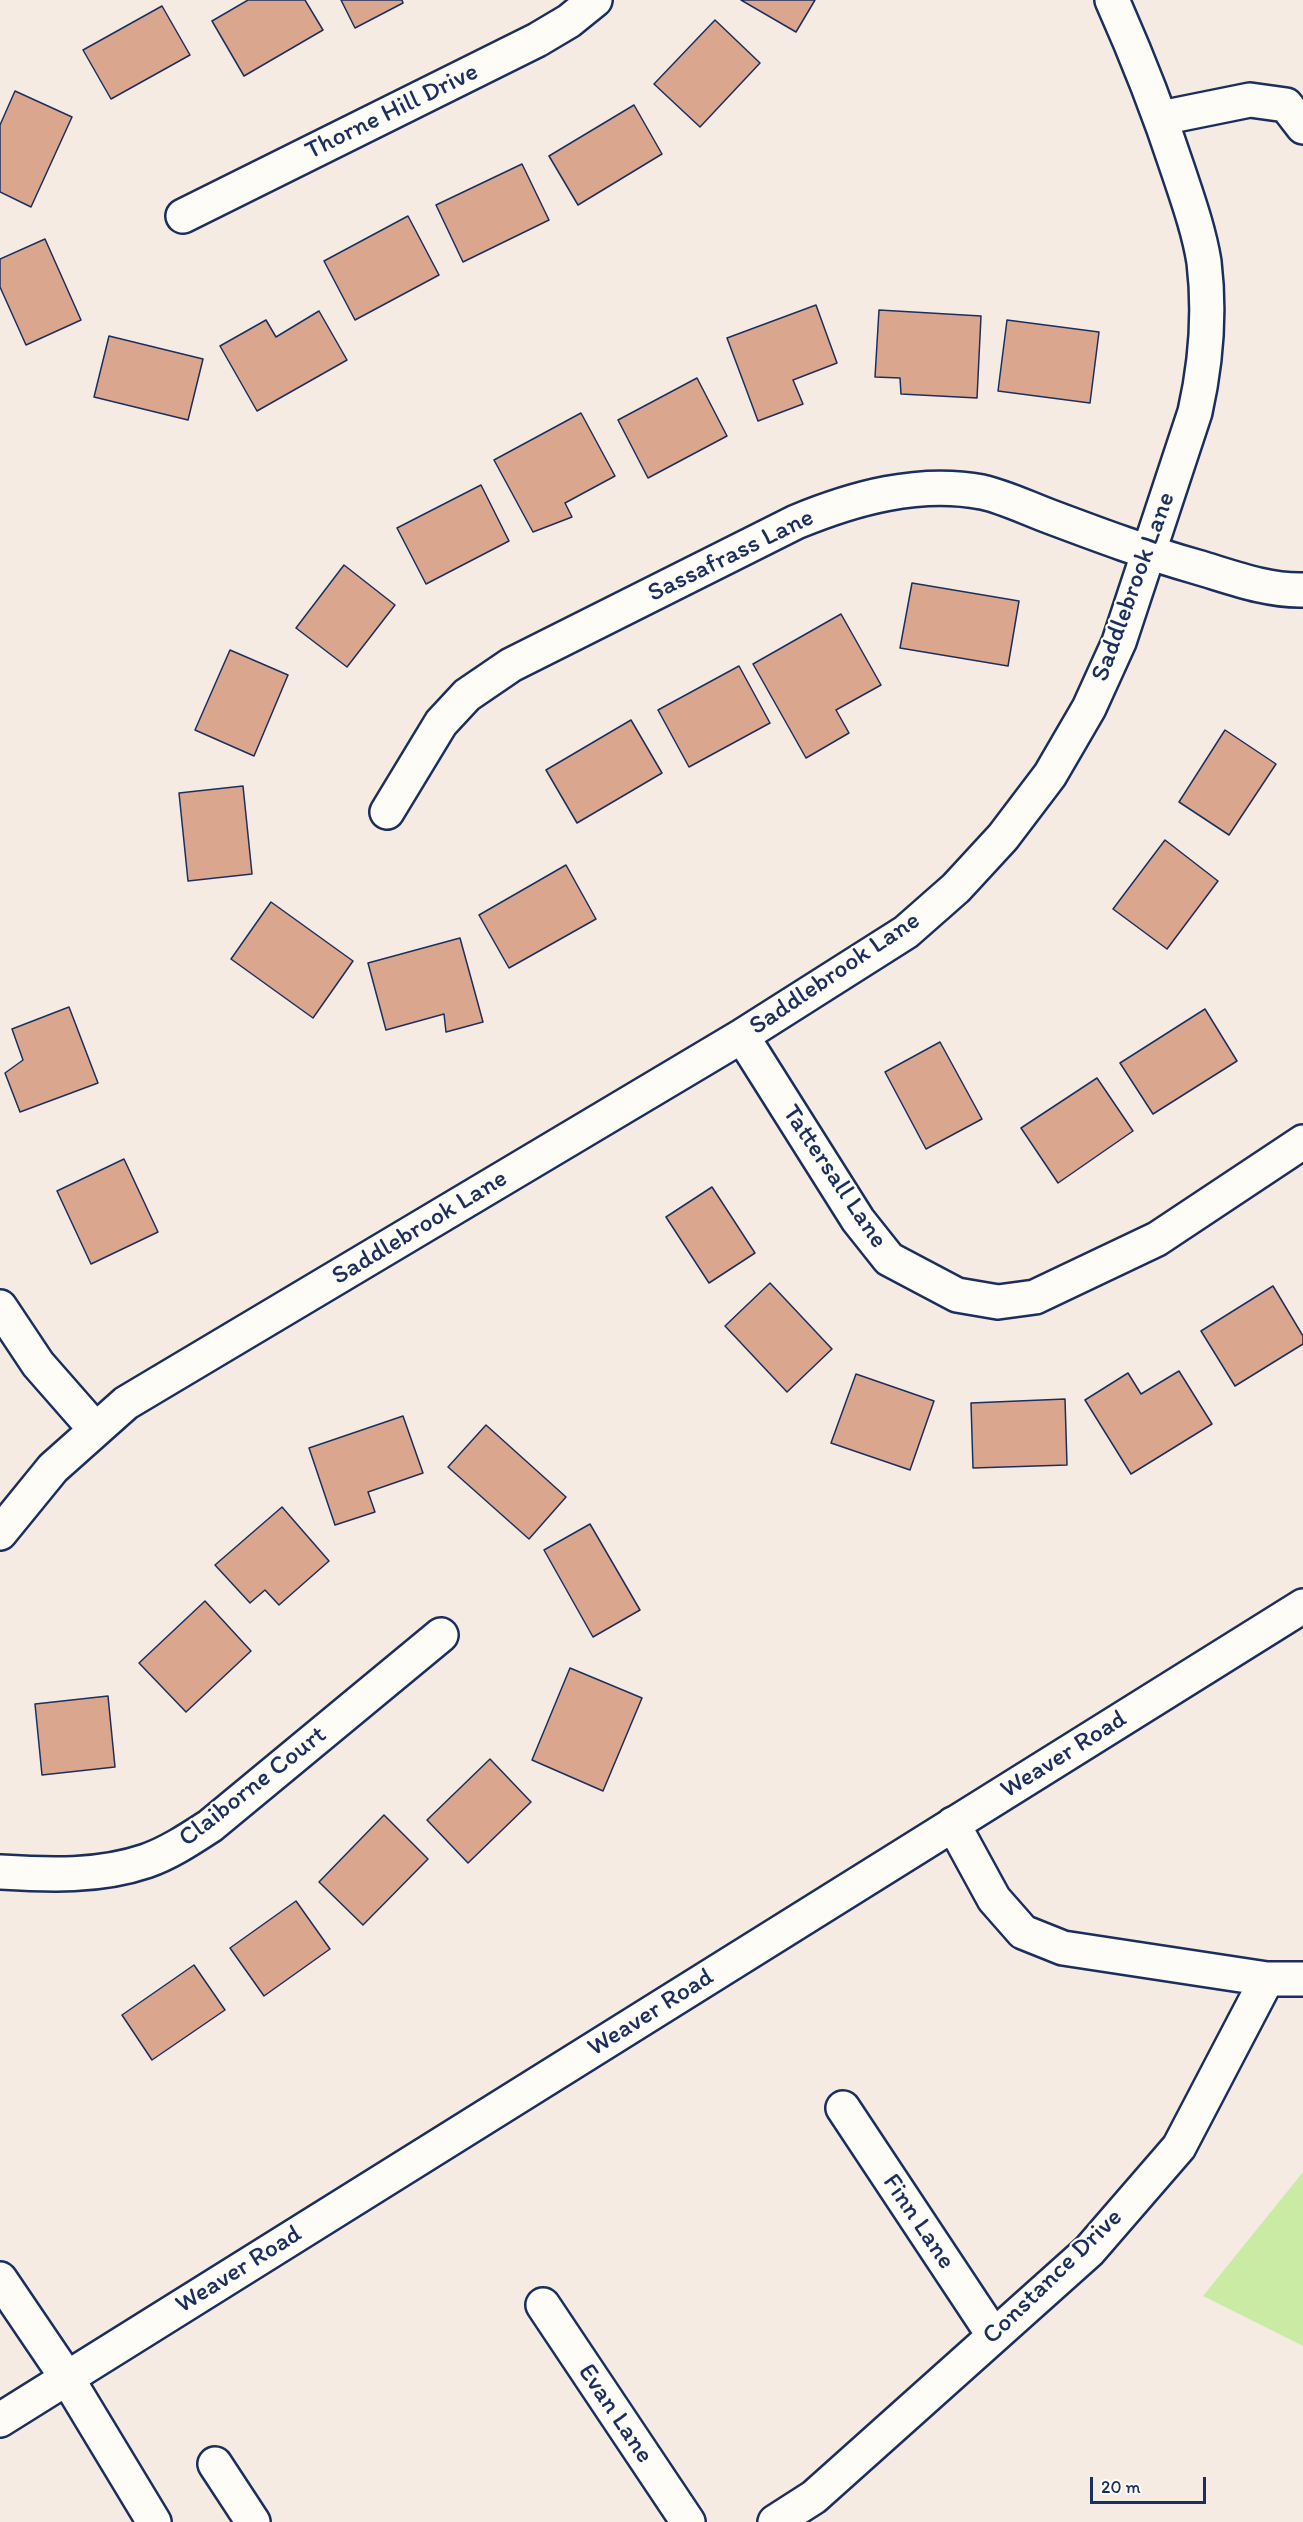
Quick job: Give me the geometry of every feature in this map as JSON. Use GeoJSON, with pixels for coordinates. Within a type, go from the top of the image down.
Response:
{"type":"FeatureCollection","features":[{"type":"Feature","properties":{"kind":"street","name":"Thorne Hill Drive"},"geometry":{"type":"LineString","coordinates":[[183,216],[537,40],[569,21],[595,0]]}},
{"type":"Feature","properties":{"kind":"street","name":"Saddlebrook Lane"},"geometry":{"type":"LineString","coordinates":[[0,1533],[53,1468],[126,1403],[741,1036],[906,932],[956,888],[1003,837],[1050,776],[1089,708],[1119,642],[1195,412],[1202,383],[1208,321],[1204,261],[1191,208],[1139,58],[1112,0]]}},
{"type":"Feature","properties":{"kind":"street"},"geometry":{"type":"LineString","coordinates":[[1161,117],[1250,100],[1286,105],[1303,127]]}},
{"type":"Feature","properties":{"kind":"street","name":"Sassafrass Lane"},"geometry":{"type":"LineString","coordinates":[[387,812],[441,723],[467,695],[511,665],[796,522],[835,506],[871,496],[909,490],[946,489],[983,492],[1149,553],[1254,584],[1287,590],[1303,590]]}},
{"type":"Feature","properties":{"kind":"street","name":"Tattersall Lane"},"geometry":{"type":"LineString","coordinates":[[741,1036],[858,1220],[889,1259],[957,1295],[998,1302],[1035,1297],[1157,1239],[1303,1142]]}},
{"type":"Feature","properties":{"kind":"street"},"geometry":{"type":"LineString","coordinates":[[0,1307],[38,1364],[95,1430]]}},
{"type":"Feature","properties":{"kind":"street","name":"Weaver Road"},"geometry":{"type":"LineString","coordinates":[[0,2420],[1303,1606]]}},
{"type":"Feature","properties":{"kind":"street","name":"Claiborne Court"},"geometry":{"type":"LineString","coordinates":[[0,1872],[91,1874],[146,1861],[180,1846],[210,1826],[441,1635]]}},
{"type":"Feature","properties":{"kind":"street"},"geometry":{"type":"LineString","coordinates":[[953,1824],[994,1899],[1023,1932],[1063,1948],[1267,1979],[1303,1979]]}},
{"type":"Feature","properties":{"kind":"street","name":"Constance Drive"},"geometry":{"type":"LineString","coordinates":[[775,2522],[814,2498],[1089,2251],[1179,2147],[1267,1979]]}},
{"type":"Feature","properties":{"kind":"street","name":"Finn Lane"},"geometry":{"type":"LineString","coordinates":[[843,2108],[994,2336]]}},
{"type":"Feature","properties":{"kind":"street"},"geometry":{"type":"LineString","coordinates":[[0,2279],[67,2378],[154,2522]]}},
{"type":"Feature","properties":{"kind":"street","name":"Evan Lane"},"geometry":{"type":"LineString","coordinates":[[543,2305],[688,2522]]}},
{"type":"Feature","properties":{"kind":"street"},"geometry":{"type":"LineString","coordinates":[[215,2464],[252,2522]]}},
{"type":"Feature","properties":{"kind":"green space"},"geometry":{"type":"Polygon","coordinates":[[[1303,2172],[1303,2346],[1203,2296],[1303,2172]]]}},
{"type":"Feature","properties":{"kind":"building"},"geometry":{"type":"Polygon","coordinates":[[[248,0],[305,0],[323,30],[244,76],[212,21],[248,0]]]}},
{"type":"Feature","properties":{"kind":"building"},"geometry":{"type":"Polygon","coordinates":[[[341,0],[402,0],[403,3],[355,28],[341,0]]]}},
{"type":"Feature","properties":{"kind":"building"},"geometry":{"type":"Polygon","coordinates":[[[741,0],[815,0],[796,32],[741,0]]]}},
{"type":"Feature","properties":{"kind":"building"},"geometry":{"type":"Polygon","coordinates":[[[162,6],[190,55],[111,99],[83,50],[162,6]]]}},
{"type":"Feature","properties":{"kind":"building"},"geometry":{"type":"Polygon","coordinates":[[[715,20],[760,63],[700,127],[654,84],[715,20]]]}},
{"type":"Feature","properties":{"kind":"building"},"geometry":{"type":"Polygon","coordinates":[[[15,91],[72,117],[31,207],[0,192],[0,125],[15,91]]]}},
{"type":"Feature","properties":{"kind":"building"},"geometry":{"type":"Polygon","coordinates":[[[634,105],[662,154],[578,205],[549,156],[634,105]]]}},
{"type":"Feature","properties":{"kind":"building"},"geometry":{"type":"Polygon","coordinates":[[[522,164],[549,220],[463,262],[436,205],[522,164]]]}},
{"type":"Feature","properties":{"kind":"building"},"geometry":{"type":"Polygon","coordinates":[[[408,216],[439,275],[355,320],[324,261],[408,216]]]}},
{"type":"Feature","properties":{"kind":"building"},"geometry":{"type":"Polygon","coordinates":[[[45,239],[81,320],[26,345],[0,287],[0,259],[45,239]]]}},
{"type":"Feature","properties":{"kind":"building"},"geometry":{"type":"Polygon","coordinates":[[[816,305],[837,363],[793,380],[803,404],[758,421],[727,338],[816,305]]]}},
{"type":"Feature","properties":{"kind":"building"},"geometry":{"type":"Polygon","coordinates":[[[879,310],[981,316],[977,398],[901,394],[900,378],[875,377],[879,310]]]}},
{"type":"Feature","properties":{"kind":"building"},"geometry":{"type":"Polygon","coordinates":[[[319,311],[347,360],[257,411],[220,346],[266,320],[276,337],[319,311]]]}},
{"type":"Feature","properties":{"kind":"building"},"geometry":{"type":"Polygon","coordinates":[[[1007,320],[1099,332],[1090,403],[998,391],[1007,320]]]}},
{"type":"Feature","properties":{"kind":"building"},"geometry":{"type":"Polygon","coordinates":[[[109,336],[203,359],[188,420],[94,397],[109,336]]]}},
{"type":"Feature","properties":{"kind":"building"},"geometry":{"type":"Polygon","coordinates":[[[697,378],[727,436],[648,478],[618,420],[697,378]]]}},
{"type":"Feature","properties":{"kind":"building"},"geometry":{"type":"Polygon","coordinates":[[[581,413],[615,476],[565,503],[572,517],[533,532],[494,460],[581,413]]]}},
{"type":"Feature","properties":{"kind":"building"},"geometry":{"type":"Polygon","coordinates":[[[481,485],[509,541],[426,584],[397,528],[481,485]]]}},
{"type":"Feature","properties":{"kind":"building"},"geometry":{"type":"Polygon","coordinates":[[[344,565],[395,605],[347,667],[296,628],[344,565]]]}},
{"type":"Feature","properties":{"kind":"building"},"geometry":{"type":"Polygon","coordinates":[[[912,583],[1019,601],[1008,666],[900,648],[912,583]]]}},
{"type":"Feature","properties":{"kind":"building"},"geometry":{"type":"Polygon","coordinates":[[[841,614],[881,685],[836,710],[849,733],[806,758],[753,664],[841,614]]]}},
{"type":"Feature","properties":{"kind":"building"},"geometry":{"type":"Polygon","coordinates":[[[230,650],[288,675],[254,756],[195,730],[230,650]]]}},
{"type":"Feature","properties":{"kind":"building"},"geometry":{"type":"Polygon","coordinates":[[[739,666],[770,723],[689,767],[658,710],[739,666]]]}},
{"type":"Feature","properties":{"kind":"building"},"geometry":{"type":"Polygon","coordinates":[[[631,720],[662,773],[577,823],[546,770],[631,720]]]}},
{"type":"Feature","properties":{"kind":"building"},"geometry":{"type":"Polygon","coordinates":[[[1225,730],[1276,764],[1229,835],[1179,802],[1225,730]]]}},
{"type":"Feature","properties":{"kind":"building"},"geometry":{"type":"Polygon","coordinates":[[[243,786],[252,874],[188,881],[179,793],[243,786]]]}},
{"type":"Feature","properties":{"kind":"building"},"geometry":{"type":"Polygon","coordinates":[[[1165,840],[1218,881],[1167,949],[1113,909],[1165,840]]]}},
{"type":"Feature","properties":{"kind":"building"},"geometry":{"type":"Polygon","coordinates":[[[566,865],[596,919],[509,968],[479,915],[566,865]]]}},
{"type":"Feature","properties":{"kind":"building"},"geometry":{"type":"Polygon","coordinates":[[[271,902],[353,961],[313,1018],[231,959],[271,902]]]}},
{"type":"Feature","properties":{"kind":"building"},"geometry":{"type":"Polygon","coordinates":[[[460,938],[483,1022],[446,1032],[444,1014],[386,1030],[368,963],[460,938]]]}},
{"type":"Feature","properties":{"kind":"building"},"geometry":{"type":"Polygon","coordinates":[[[69,1007],[98,1083],[20,1112],[5,1073],[23,1060],[12,1029],[69,1007]]]}},
{"type":"Feature","properties":{"kind":"building"},"geometry":{"type":"Polygon","coordinates":[[[1205,1009],[1237,1061],[1153,1114],[1120,1063],[1205,1009]]]}},
{"type":"Feature","properties":{"kind":"building"},"geometry":{"type":"Polygon","coordinates":[[[940,1042],[982,1119],[926,1149],[885,1072],[940,1042]]]}},
{"type":"Feature","properties":{"kind":"building"},"geometry":{"type":"Polygon","coordinates":[[[1097,1078],[1133,1131],[1058,1183],[1021,1128],[1097,1078]]]}},
{"type":"Feature","properties":{"kind":"building"},"geometry":{"type":"Polygon","coordinates":[[[124,1159],[158,1232],[91,1264],[57,1191],[124,1159]]]}},
{"type":"Feature","properties":{"kind":"building"},"geometry":{"type":"Polygon","coordinates":[[[712,1187],[755,1253],[709,1283],[666,1217],[712,1187]]]}},
{"type":"Feature","properties":{"kind":"building"},"geometry":{"type":"Polygon","coordinates":[[[770,1283],[832,1349],[787,1392],[725,1326],[770,1283]]]}},
{"type":"Feature","properties":{"kind":"building"},"geometry":{"type":"Polygon","coordinates":[[[1273,1286],[1303,1336],[1303,1344],[1235,1386],[1201,1331],[1273,1286]]]}},
{"type":"Feature","properties":{"kind":"building"},"geometry":{"type":"Polygon","coordinates":[[[1179,1371],[1212,1424],[1131,1474],[1085,1400],[1128,1373],[1141,1394],[1179,1371]]]}},
{"type":"Feature","properties":{"kind":"building"},"geometry":{"type":"Polygon","coordinates":[[[856,1374],[934,1401],[910,1470],[831,1443],[856,1374]]]}},
{"type":"Feature","properties":{"kind":"building"},"geometry":{"type":"Polygon","coordinates":[[[1065,1399],[1067,1465],[973,1468],[971,1403],[1065,1399]]]}},
{"type":"Feature","properties":{"kind":"building"},"geometry":{"type":"Polygon","coordinates":[[[403,1416],[423,1473],[368,1492],[375,1512],[335,1525],[309,1448],[403,1416]]]}},
{"type":"Feature","properties":{"kind":"building"},"geometry":{"type":"Polygon","coordinates":[[[486,1425],[566,1497],[529,1539],[448,1467],[486,1425]]]}},
{"type":"Feature","properties":{"kind":"building"},"geometry":{"type":"Polygon","coordinates":[[[282,1507],[329,1561],[279,1605],[265,1590],[250,1603],[215,1565],[282,1507]]]}},
{"type":"Feature","properties":{"kind":"building"},"geometry":{"type":"Polygon","coordinates":[[[590,1524],[640,1610],[593,1637],[544,1550],[590,1524]]]}},
{"type":"Feature","properties":{"kind":"building"},"geometry":{"type":"Polygon","coordinates":[[[205,1601],[251,1651],[186,1712],[139,1663],[205,1601]]]}},
{"type":"Feature","properties":{"kind":"building"},"geometry":{"type":"Polygon","coordinates":[[[570,1668],[642,1698],[603,1791],[532,1760],[570,1668]]]}},
{"type":"Feature","properties":{"kind":"building"},"geometry":{"type":"Polygon","coordinates":[[[108,1696],[115,1767],[42,1775],[35,1704],[108,1696]]]}},
{"type":"Feature","properties":{"kind":"building"},"geometry":{"type":"Polygon","coordinates":[[[490,1759],[531,1802],[468,1863],[427,1820],[490,1759]]]}},
{"type":"Feature","properties":{"kind":"building"},"geometry":{"type":"Polygon","coordinates":[[[384,1815],[428,1859],[363,1925],[319,1882],[384,1815]]]}},
{"type":"Feature","properties":{"kind":"building"},"geometry":{"type":"Polygon","coordinates":[[[296,1901],[330,1949],[264,1996],[230,1948],[296,1901]]]}},
{"type":"Feature","properties":{"kind":"building"},"geometry":{"type":"Polygon","coordinates":[[[194,1965],[225,2010],[152,2060],[122,2015],[194,1965]]]}}]}
